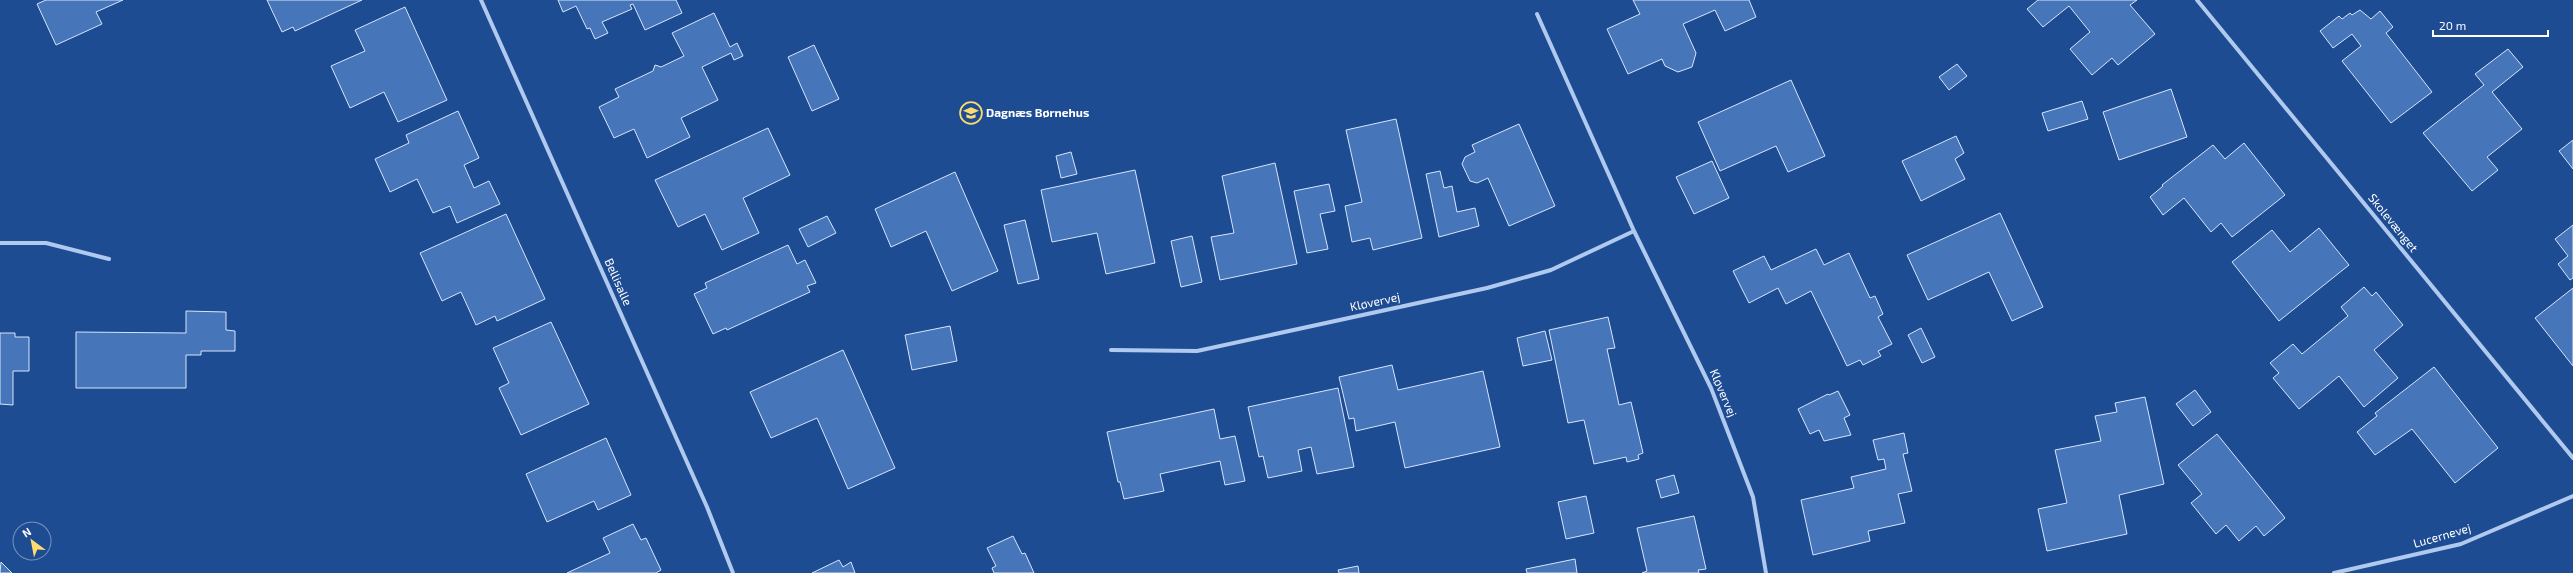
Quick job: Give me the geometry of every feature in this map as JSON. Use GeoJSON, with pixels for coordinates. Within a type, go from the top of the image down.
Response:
{"type":"FeatureCollection","features":[{"type":"Feature","properties":{"kind":"street","name":"Bellisalle"},"geometry":{"type":"LineString","coordinates":[[481,0],[707,507],[733,573]]}},
{"type":"Feature","properties":{"kind":"street","name":"Skolevænget"},"geometry":{"type":"LineString","coordinates":[[2197,0],[2573,458]]}},
{"type":"Feature","properties":{"kind":"street","name":"Kløvervej"},"geometry":{"type":"LineString","coordinates":[[1537,14],[1634,231],[1711,388],[1752,497],[1766,573]]}},
{"type":"Feature","properties":{"kind":"street","name":"Kløvervej"},"geometry":{"type":"LineString","coordinates":[[1111,350],[1197,350],[1487,288],[1551,270],[1634,231]]}},
{"type":"Feature","properties":{"kind":"street"},"geometry":{"type":"LineString","coordinates":[[0,243],[46,243],[109,259]]}},
{"type":"Feature","properties":{"kind":"street","name":"Lucernevej"},"geometry":{"type":"LineString","coordinates":[[2334,573],[2461,544],[2573,496]]}},
{"type":"Feature","properties":{"kind":"building"},"geometry":{"type":"Polygon","coordinates":[[[46,0],[123,0],[96,12],[102,24],[56,45],[37,4],[46,0]]]}},
{"type":"Feature","properties":{"kind":"building"},"geometry":{"type":"Polygon","coordinates":[[[267,0],[362,0],[295,31],[293,27],[282,32],[267,0]]]}},
{"type":"Feature","properties":{"kind":"building"},"geometry":{"type":"Polygon","coordinates":[[[558,0],[676,0],[682,13],[645,30],[633,4],[630,5],[632,9],[602,22],[608,33],[595,39],[590,28],[587,29],[576,6],[563,12],[558,0]]]}},
{"type":"Feature","properties":{"kind":"building"},"geometry":{"type":"Polygon","coordinates":[[[1633,0],[1749,0],[1756,17],[1725,31],[1715,10],[1683,24],[1696,53],[1692,67],[1678,72],[1665,66],[1662,59],[1628,74],[1607,29],[1640,14],[1633,0]]]}},
{"type":"Feature","properties":{"kind":"building"},"geometry":{"type":"Polygon","coordinates":[[[2038,0],[2137,0],[2130,5],[2155,34],[2118,65],[2112,58],[2092,75],[2070,49],[2090,32],[2069,6],[2043,27],[2027,9],[2038,0]]]}},
{"type":"Feature","properties":{"kind":"building"},"geometry":{"type":"Polygon","coordinates":[[[405,7],[447,100],[398,122],[384,92],[350,108],[331,66],[365,51],[355,30],[405,7]]]}},
{"type":"Feature","properties":{"kind":"building"},"geometry":{"type":"Polygon","coordinates":[[[2360,10],[2371,19],[2380,11],[2393,27],[2386,33],[2432,92],[2391,123],[2342,61],[2361,46],[2352,34],[2333,48],[2320,31],[2339,16],[2342,19],[2350,13],[2352,15],[2360,10]]]}},
{"type":"Feature","properties":{"kind":"building"},"geometry":{"type":"Polygon","coordinates":[[[714,13],[730,47],[737,43],[743,56],[734,60],[731,53],[702,67],[718,100],[681,118],[690,137],[647,158],[634,129],[614,138],[599,107],[619,97],[615,89],[653,71],[655,65],[661,67],[684,56],[672,33],[714,13]]]}},
{"type":"Feature","properties":{"kind":"building"},"geometry":{"type":"Polygon","coordinates":[[[814,45],[839,99],[812,111],[788,57],[814,45]]]}},
{"type":"Feature","properties":{"kind":"building"},"geometry":{"type":"Polygon","coordinates":[[[2508,49],[2523,67],[2492,92],[2522,129],[2487,157],[2498,170],[2472,191],[2423,133],[2484,85],[2475,74],[2508,49]]]}},
{"type":"Feature","properties":{"kind":"building"},"geometry":{"type":"Polygon","coordinates":[[[1957,64],[1967,76],[1949,90],[1939,77],[1957,64]]]}},
{"type":"Feature","properties":{"kind":"building"},"geometry":{"type":"Polygon","coordinates":[[[1791,80],[1825,156],[1788,172],[1776,146],[1720,171],[1698,122],[1791,80]]]}},
{"type":"Feature","properties":{"kind":"building"},"geometry":{"type":"Polygon","coordinates":[[[2171,89],[2187,137],[2119,160],[2103,112],[2171,89]]]}},
{"type":"Feature","properties":{"kind":"building"},"geometry":{"type":"Polygon","coordinates":[[[2082,101],[2088,119],[2048,131],[2042,113],[2082,101]]]}},
{"type":"Feature","properties":{"kind":"building"},"geometry":{"type":"Polygon","coordinates":[[[458,111],[479,158],[464,165],[474,188],[489,181],[500,204],[457,223],[450,206],[433,213],[417,179],[390,192],[375,159],[409,143],[406,135],[458,111]]]}},
{"type":"Feature","properties":{"kind":"building"},"geometry":{"type":"Polygon","coordinates":[[[1396,119],[1422,238],[1373,250],[1370,238],[1352,242],[1345,206],[1362,202],[1346,130],[1396,119]]]}},
{"type":"Feature","properties":{"kind":"building"},"geometry":{"type":"Polygon","coordinates":[[[1519,124],[1555,206],[1509,226],[1488,178],[1477,183],[1470,181],[1462,164],[1465,157],[1475,152],[1472,145],[1519,124]]]}},
{"type":"Feature","properties":{"kind":"building"},"geometry":{"type":"Polygon","coordinates":[[[768,128],[790,175],[743,198],[759,233],[722,250],[705,214],[678,227],[655,180],[768,128]]]}},
{"type":"Feature","properties":{"kind":"building"},"geometry":{"type":"Polygon","coordinates":[[[1956,136],[1964,153],[1955,159],[1965,179],[1921,201],[1902,161],[1956,136]]]}},
{"type":"Feature","properties":{"kind":"building"},"geometry":{"type":"Polygon","coordinates":[[[2573,140],[2573,169],[2559,151],[2573,140]]]}},
{"type":"Feature","properties":{"kind":"building"},"geometry":{"type":"Polygon","coordinates":[[[2244,143],[2285,195],[2232,237],[2221,223],[2211,232],[2184,198],[2163,215],[2150,197],[2163,186],[2162,185],[2213,145],[2225,159],[2244,143]]]}},
{"type":"Feature","properties":{"kind":"building"},"geometry":{"type":"Polygon","coordinates":[[[1071,152],[1077,174],[1061,178],[1056,156],[1071,152]]]}},
{"type":"Feature","properties":{"kind":"building"},"geometry":{"type":"Polygon","coordinates":[[[1712,161],[1729,198],[1694,214],[1676,177],[1712,161]]]}},
{"type":"Feature","properties":{"kind":"building"},"geometry":{"type":"Polygon","coordinates":[[[1275,163],[1297,264],[1220,280],[1211,237],[1234,233],[1222,176],[1275,163]]]}},
{"type":"Feature","properties":{"kind":"building"},"geometry":{"type":"Polygon","coordinates":[[[1135,170],[1155,263],[1106,274],[1097,233],[1052,242],[1041,190],[1135,170]]]}},
{"type":"Feature","properties":{"kind":"building"},"geometry":{"type":"Polygon","coordinates":[[[1440,171],[1444,188],[1452,186],[1457,212],[1475,208],[1479,226],[1439,237],[1426,174],[1440,171]]]}},
{"type":"Feature","properties":{"kind":"building"},"geometry":{"type":"Polygon","coordinates":[[[955,172],[998,271],[952,291],[926,231],[891,247],[875,209],[955,172]]]}},
{"type":"Feature","properties":{"kind":"building"},"geometry":{"type":"Polygon","coordinates":[[[1329,184],[1335,211],[1320,214],[1328,249],[1307,253],[1294,191],[1329,184]]]}},
{"type":"Feature","properties":{"kind":"building"},"geometry":{"type":"Polygon","coordinates":[[[2000,213],[2043,307],[2012,321],[1989,272],[1928,300],[1907,255],[2000,213]]]}},
{"type":"Feature","properties":{"kind":"building"},"geometry":{"type":"Polygon","coordinates":[[[506,214],[545,299],[497,321],[495,316],[476,325],[461,292],[442,301],[420,253],[506,214]]]}},
{"type":"Feature","properties":{"kind":"building"},"geometry":{"type":"Polygon","coordinates":[[[827,216],[836,233],[808,247],[799,229],[827,216]]]}},
{"type":"Feature","properties":{"kind":"building"},"geometry":{"type":"Polygon","coordinates":[[[1025,220],[1039,279],[1018,284],[1004,225],[1025,220]]]}},
{"type":"Feature","properties":{"kind":"building"},"geometry":{"type":"Polygon","coordinates":[[[2573,225],[2573,278],[2570,280],[2558,264],[2568,256],[2555,239],[2573,225]]]}},
{"type":"Feature","properties":{"kind":"building"},"geometry":{"type":"Polygon","coordinates":[[[2319,228],[2349,265],[2279,321],[2232,262],[2272,230],[2290,252],[2319,228]]]}},
{"type":"Feature","properties":{"kind":"building"},"geometry":{"type":"Polygon","coordinates":[[[1192,236],[1202,282],[1181,287],[1171,241],[1192,236]]]}},
{"type":"Feature","properties":{"kind":"building"},"geometry":{"type":"Polygon","coordinates":[[[788,245],[797,264],[805,260],[816,283],[807,286],[810,292],[727,330],[726,328],[713,334],[694,294],[707,288],[705,283],[788,245]]]}},
{"type":"Feature","properties":{"kind":"building"},"geometry":{"type":"Polygon","coordinates":[[[1816,249],[1824,265],[1849,253],[1870,298],[1875,296],[1883,314],[1878,317],[1892,344],[1878,351],[1881,356],[1863,365],[1860,360],[1847,366],[1811,291],[1786,304],[1778,288],[1749,303],[1733,271],[1764,256],[1771,270],[1816,249]]]}},
{"type":"Feature","properties":{"kind":"building"},"geometry":{"type":"Polygon","coordinates":[[[2364,287],[2372,296],[2376,292],[2403,325],[2374,350],[2398,378],[2364,407],[2339,376],[2299,409],[2273,378],[2279,373],[2270,363],[2293,344],[2302,354],[2348,316],[2341,307],[2364,287]]]}},
{"type":"Feature","properties":{"kind":"building"},"geometry":{"type":"Polygon","coordinates":[[[2573,288],[2573,366],[2535,318],[2573,288]]]}},
{"type":"Feature","properties":{"kind":"building"},"geometry":{"type":"Polygon","coordinates":[[[186,311],[226,312],[226,330],[235,331],[235,351],[201,351],[201,355],[186,355],[186,388],[76,388],[76,332],[186,333],[186,311]]]}},
{"type":"Feature","properties":{"kind":"building"},"geometry":{"type":"Polygon","coordinates":[[[1608,317],[1615,348],[1607,349],[1619,405],[1631,402],[1643,453],[1638,455],[1639,459],[1627,462],[1626,457],[1594,464],[1584,420],[1568,423],[1549,330],[1608,317]]]}},
{"type":"Feature","properties":{"kind":"building"},"geometry":{"type":"Polygon","coordinates":[[[551,322],[589,404],[521,435],[499,388],[509,383],[493,348],[551,322]]]}},
{"type":"Feature","properties":{"kind":"building"},"geometry":{"type":"Polygon","coordinates":[[[950,326],[957,361],[912,370],[905,335],[950,326]]]}},
{"type":"Feature","properties":{"kind":"building"},"geometry":{"type":"Polygon","coordinates":[[[1921,328],[1935,357],[1922,363],[1908,335],[1921,328]]]}},
{"type":"Feature","properties":{"kind":"building"},"geometry":{"type":"Polygon","coordinates":[[[1545,331],[1552,360],[1523,366],[1517,338],[1545,331]]]}},
{"type":"Feature","properties":{"kind":"building"},"geometry":{"type":"Polygon","coordinates":[[[0,333],[15,333],[15,337],[29,337],[29,371],[13,371],[13,405],[0,404],[0,333]]]}},
{"type":"Feature","properties":{"kind":"building"},"geometry":{"type":"Polygon","coordinates":[[[843,350],[895,468],[848,489],[817,418],[771,438],[750,392],[843,350]]]}},
{"type":"Feature","properties":{"kind":"building"},"geometry":{"type":"Polygon","coordinates":[[[1392,365],[1398,390],[1483,371],[1500,447],[1405,468],[1395,422],[1356,431],[1354,418],[1349,419],[1339,377],[1392,365]]]}},
{"type":"Feature","properties":{"kind":"building"},"geometry":{"type":"Polygon","coordinates":[[[2434,367],[2498,448],[2455,483],[2412,429],[2375,455],[2357,432],[2377,416],[2375,413],[2434,367]]]}},
{"type":"Feature","properties":{"kind":"building"},"geometry":{"type":"Polygon","coordinates":[[[1338,388],[1354,467],[1317,474],[1311,447],[1298,450],[1302,471],[1268,478],[1263,456],[1259,457],[1248,407],[1338,388]]]}},
{"type":"Feature","properties":{"kind":"building"},"geometry":{"type":"Polygon","coordinates":[[[2195,390],[2211,412],[2193,426],[2176,404],[2195,390]]]}},
{"type":"Feature","properties":{"kind":"building"},"geometry":{"type":"Polygon","coordinates":[[[1838,391],[1850,415],[1844,418],[1851,435],[1824,441],[1819,430],[1810,434],[1798,409],[1828,394],[1829,395],[1838,391]]]}},
{"type":"Feature","properties":{"kind":"building"},"geometry":{"type":"Polygon","coordinates":[[[2145,397],[2164,484],[2119,495],[2127,534],[2047,551],[2038,509],[2067,503],[2055,450],[2101,441],[2095,416],[2117,412],[2115,403],[2145,397]]]}},
{"type":"Feature","properties":{"kind":"building"},"geometry":{"type":"Polygon","coordinates":[[[1214,409],[1220,439],[1235,436],[1245,481],[1225,485],[1220,461],[1160,474],[1164,491],[1124,499],[1120,482],[1118,482],[1107,432],[1214,409]]]}},
{"type":"Feature","properties":{"kind":"building"},"geometry":{"type":"Polygon","coordinates":[[[1904,433],[1908,453],[1903,454],[1912,491],[1898,494],[1905,523],[1868,531],[1870,541],[1813,555],[1801,500],[1854,488],[1851,477],[1886,469],[1884,459],[1878,460],[1873,440],[1904,433]]]}},
{"type":"Feature","properties":{"kind":"building"},"geometry":{"type":"Polygon","coordinates":[[[2217,434],[2285,518],[2264,536],[2256,526],[2239,541],[2226,525],[2216,534],[2191,503],[2202,494],[2178,465],[2217,434]]]}},
{"type":"Feature","properties":{"kind":"building"},"geometry":{"type":"Polygon","coordinates":[[[606,438],[631,495],[598,510],[594,501],[547,522],[526,474],[606,438]]]}},
{"type":"Feature","properties":{"kind":"building"},"geometry":{"type":"Polygon","coordinates":[[[1674,475],[1679,493],[1661,498],[1656,480],[1674,475]]]}},
{"type":"Feature","properties":{"kind":"building"},"geometry":{"type":"Polygon","coordinates":[[[1586,496],[1594,533],[1566,539],[1558,502],[1586,496]]]}},
{"type":"Feature","properties":{"kind":"building"},"geometry":{"type":"Polygon","coordinates":[[[1694,516],[1706,569],[1698,570],[1699,573],[1642,573],[1647,571],[1637,528],[1694,516]]]}},
{"type":"Feature","properties":{"kind":"building"},"geometry":{"type":"Polygon","coordinates":[[[633,524],[641,540],[646,538],[661,570],[656,573],[567,573],[610,553],[603,538],[633,524]]]}},
{"type":"Feature","properties":{"kind":"building"},"geometry":{"type":"Polygon","coordinates":[[[1013,536],[1022,554],[1025,553],[1034,573],[994,573],[992,568],[996,566],[987,548],[1013,536]]]}},
{"type":"Feature","properties":{"kind":"building"},"geometry":{"type":"Polygon","coordinates":[[[1575,559],[1577,573],[1527,573],[1526,569],[1575,559]]]}},
{"type":"Feature","properties":{"kind":"building"},"geometry":{"type":"Polygon","coordinates":[[[839,560],[843,567],[851,562],[855,573],[812,573],[839,560]]]}},
{"type":"Feature","properties":{"kind":"building"},"geometry":{"type":"Polygon","coordinates":[[[1,562],[12,573],[0,573],[1,562]]]}},
{"type":"Feature","properties":{"kind":"building"},"geometry":{"type":"Polygon","coordinates":[[[1358,566],[1359,573],[1339,573],[1338,570],[1358,566]]]}},
{"type":"Feature","properties":{"kind":"place","name":"Dagnæs Børnehus"},"geometry":{"type":"Point","coordinates":[971,113]}}]}
